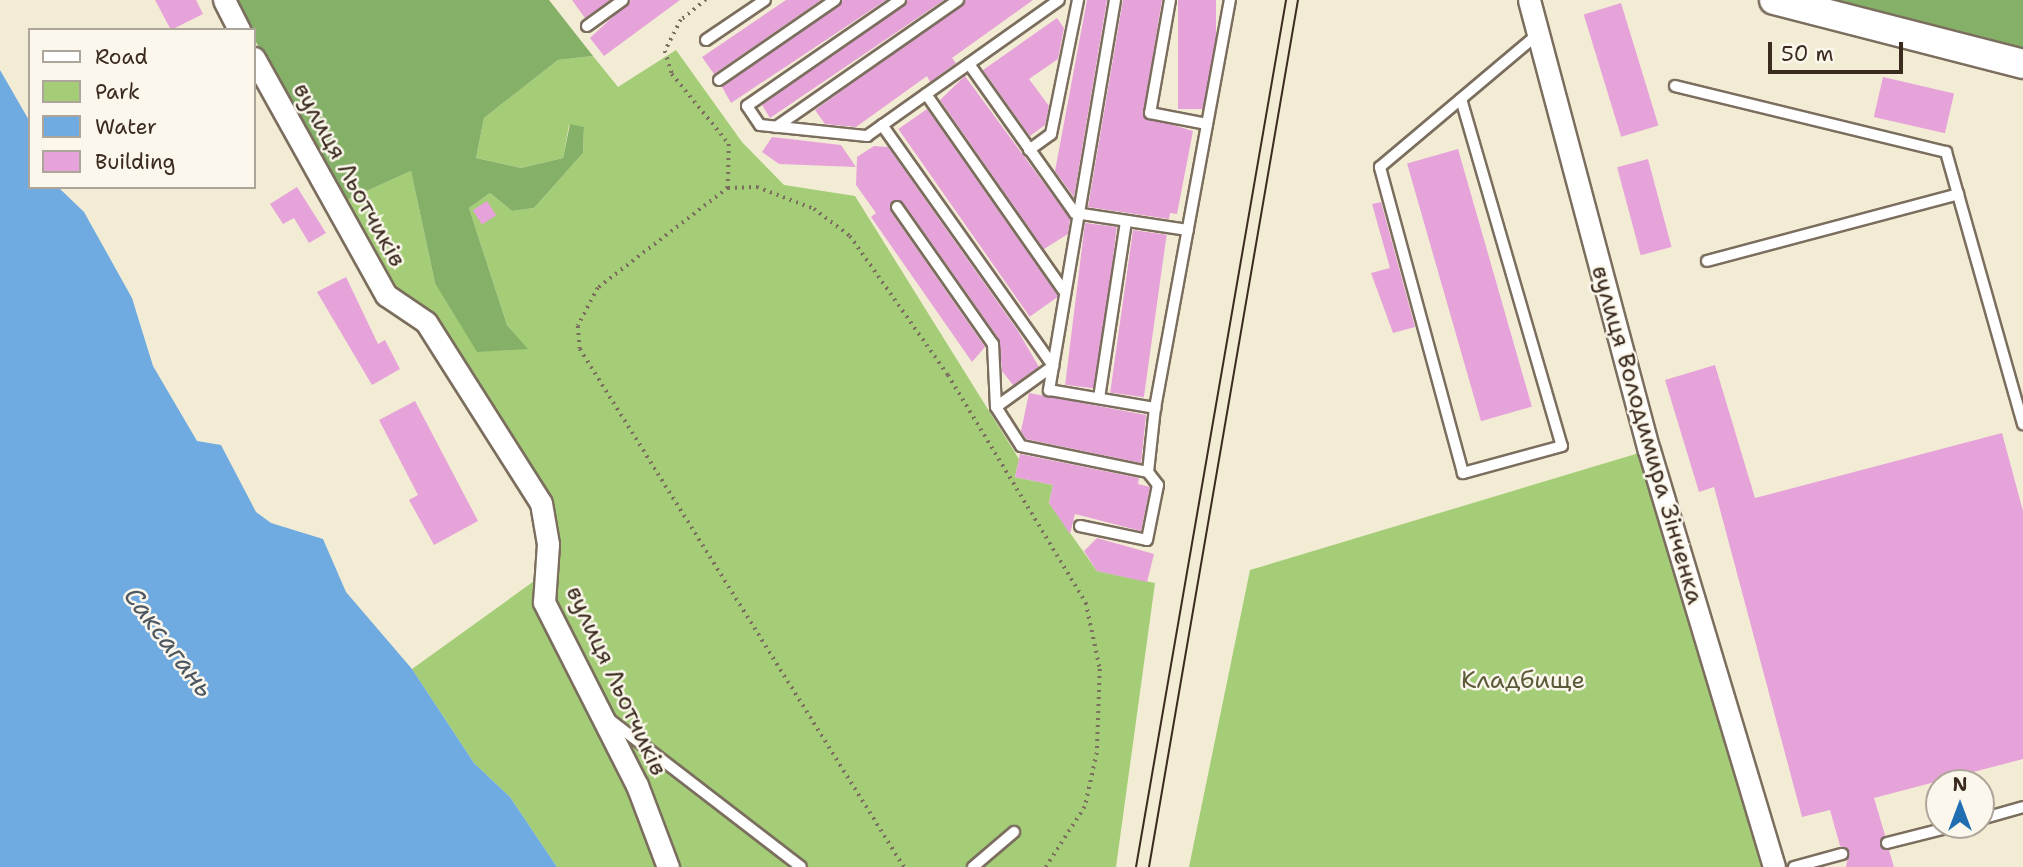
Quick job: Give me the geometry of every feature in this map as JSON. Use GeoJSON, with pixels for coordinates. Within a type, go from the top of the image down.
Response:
{"type":"FeatureCollection","features":[{"type":"Feature","properties":{"kind":"main road"},"geometry":{"type":"LineString","coordinates":[[1774,1],[2023,64]]}},
{"type":"Feature","properties":{"kind":"street"},"geometry":{"type":"LineString","coordinates":[[223,0],[238,28]]}},
{"type":"Feature","properties":{"kind":"street","name":"вулиця Володимира Зінченка"},"geometry":{"type":"LineString","coordinates":[[1529,0],[1649,450],[1774,867]]}},
{"type":"Feature","properties":{"kind":"street","name":"вулиця Льотчиків"},"geometry":{"type":"LineString","coordinates":[[256,62],[386,295],[426,322],[541,503],[548,544],[544,602],[601,713],[668,867]]}},
{"type":"Feature","properties":{"kind":"lane"},"geometry":{"type":"LineString","coordinates":[[587,26],[623,0]]}},
{"type":"Feature","properties":{"kind":"lane"},"geometry":{"type":"LineString","coordinates":[[706,40],[765,0]]}},
{"type":"Feature","properties":{"kind":"lane"},"geometry":{"type":"LineString","coordinates":[[719,80],[835,0]]}},
{"type":"Feature","properties":{"kind":"lane"},"geometry":{"type":"LineString","coordinates":[[900,0],[747,106],[760,125],[867,136],[1059,0]]}},
{"type":"Feature","properties":{"kind":"lane"},"geometry":{"type":"LineString","coordinates":[[776,127],[958,0]]}},
{"type":"Feature","properties":{"kind":"lane"},"geometry":{"type":"LineString","coordinates":[[1029,150],[1051,134],[1078,0]]}},
{"type":"Feature","properties":{"kind":"lane"},"geometry":{"type":"LineString","coordinates":[[1115,0],[1074,213],[1049,390],[1155,408]]}},
{"type":"Feature","properties":{"kind":"lane"},"geometry":{"type":"LineString","coordinates":[[1170,0],[1150,113],[1207,124]]}},
{"type":"Feature","properties":{"kind":"lane"},"geometry":{"type":"LineString","coordinates":[[1148,472],[1155,408],[1230,0]]}},
{"type":"Feature","properties":{"kind":"lane"},"geometry":{"type":"LineString","coordinates":[[1461,99],[1562,446],[1463,473],[1380,167],[1461,99],[1537,36]]}},
{"type":"Feature","properties":{"kind":"lane"},"geometry":{"type":"LineString","coordinates":[[969,64],[1074,213],[1188,230]]}},
{"type":"Feature","properties":{"kind":"lane"},"geometry":{"type":"LineString","coordinates":[[1675,86],[1946,152],[2023,425]]}},
{"type":"Feature","properties":{"kind":"lane"},"geometry":{"type":"LineString","coordinates":[[926,94],[1063,290]]}},
{"type":"Feature","properties":{"kind":"lane"},"geometry":{"type":"LineString","coordinates":[[882,125],[1053,366]]}},
{"type":"Feature","properties":{"kind":"lane"},"geometry":{"type":"LineString","coordinates":[[1707,261],[1958,194]]}},
{"type":"Feature","properties":{"kind":"lane"},"geometry":{"type":"LineString","coordinates":[[897,207],[993,344],[996,407],[1021,446],[1148,472],[1158,485],[1147,540],[1080,526]]}},
{"type":"Feature","properties":{"kind":"lane"},"geometry":{"type":"LineString","coordinates":[[1099,398],[1126,221]]}},
{"type":"Feature","properties":{"kind":"lane"},"geometry":{"type":"LineString","coordinates":[[996,407],[1053,366]]}},
{"type":"Feature","properties":{"kind":"lane"},"geometry":{"type":"LineString","coordinates":[[601,713],[801,867]]}},
{"type":"Feature","properties":{"kind":"lane"},"geometry":{"type":"LineString","coordinates":[[1995,815],[2023,807]]}},
{"type":"Feature","properties":{"kind":"lane"},"geometry":{"type":"LineString","coordinates":[[2010,811],[2023,817]]}},
{"type":"Feature","properties":{"kind":"lane"},"geometry":{"type":"LineString","coordinates":[[973,867],[1014,832]]}},
{"type":"Feature","properties":{"kind":"lane"},"geometry":{"type":"LineString","coordinates":[[1887,843],[1925,833]]}},
{"type":"Feature","properties":{"kind":"lane"},"geometry":{"type":"LineString","coordinates":[[1794,867],[1842,854]]}},
{"type":"Feature","properties":{"kind":"path"},"geometry":{"type":"LineString","coordinates":[[706,0],[681,20],[665,51],[672,74],[729,144],[728,188]]}},
{"type":"Feature","properties":{"kind":"path"},"geometry":{"type":"LineString","coordinates":[[904,867],[580,349],[578,326],[598,288],[728,188],[757,187],[814,209],[850,236],[948,375],[1086,603],[1100,669],[1097,753],[1086,807],[1046,867]]}},
{"type":"Feature","properties":{"kind":"green space"},"geometry":{"type":"Polygon","coordinates":[[[234,0],[549,0],[593,56],[558,60],[484,118],[476,158],[521,168],[563,158],[570,124],[584,127],[583,153],[534,208],[512,211],[490,193],[469,208],[507,325],[528,349],[477,352],[435,283],[411,171],[340,203],[256,42],[256,28],[249,28],[234,0]]]}},
{"type":"Feature","properties":{"kind":"green space"},"geometry":{"type":"Polygon","coordinates":[[[1829,0],[2023,0],[2023,50],[1829,0]]]}},
{"type":"Feature","properties":{"kind":"green space"},"geometry":{"type":"Polygon","coordinates":[[[676,50],[742,142],[784,185],[855,196],[1019,459],[1015,477],[1053,485],[1049,503],[1097,571],[1155,583],[1116,867],[557,867],[510,797],[474,763],[412,669],[555,566],[558,540],[548,500],[436,317],[390,289],[340,203],[411,171],[435,283],[527,349],[507,325],[469,208],[490,193],[512,211],[534,208],[583,153],[584,127],[569,125],[563,158],[521,168],[476,158],[484,118],[558,60],[593,56],[618,87],[676,50]]]}},
{"type":"Feature","properties":{"kind":"green space","name":"Кладбище"},"geometry":{"type":"Polygon","coordinates":[[[1649,450],[1774,867],[1189,867],[1250,570],[1649,450]]]}},
{"type":"Feature","properties":{"kind":"water","name":"Саксагань"},"geometry":{"type":"Polygon","coordinates":[[[0,70],[28,119],[28,189],[60,189],[84,212],[132,298],[153,366],[197,441],[221,445],[256,512],[271,523],[323,539],[346,592],[412,669],[474,763],[510,797],[557,867],[0,867],[0,70]]]}},
{"type":"Feature","properties":{"kind":"building"},"geometry":{"type":"Polygon","coordinates":[[[155,0],[196,0],[203,14],[170,28],[155,0]]]}},
{"type":"Feature","properties":{"kind":"building"},"geometry":{"type":"Polygon","coordinates":[[[572,0],[610,0],[585,18],[572,0]]]}},
{"type":"Feature","properties":{"kind":"building"},"geometry":{"type":"Polygon","coordinates":[[[631,0],[680,0],[604,56],[590,38],[631,0]]]}},
{"type":"Feature","properties":{"kind":"building"},"geometry":{"type":"Polygon","coordinates":[[[786,0],[821,0],[714,74],[702,57],[786,0]]]}},
{"type":"Feature","properties":{"kind":"building"},"geometry":{"type":"Polygon","coordinates":[[[843,0],[886,0],[731,103],[722,87],[843,0]]]}},
{"type":"Feature","properties":{"kind":"building"},"geometry":{"type":"Polygon","coordinates":[[[908,0],[944,0],[770,118],[762,105],[908,0]]]}},
{"type":"Feature","properties":{"kind":"building"},"geometry":{"type":"Polygon","coordinates":[[[966,0],[1033,0],[952,58],[956,63],[930,82],[927,76],[856,127],[825,124],[815,110],[966,0]]]}},
{"type":"Feature","properties":{"kind":"building"},"geometry":{"type":"Polygon","coordinates":[[[1087,0],[1107,0],[1074,197],[1055,171],[1087,0]]]}},
{"type":"Feature","properties":{"kind":"building"},"geometry":{"type":"Polygon","coordinates":[[[1123,0],[1162,0],[1143,116],[1193,131],[1177,214],[1170,213],[1169,219],[1088,207],[1123,0]]]}},
{"type":"Feature","properties":{"kind":"building"},"geometry":{"type":"Polygon","coordinates":[[[1178,0],[1216,0],[1216,109],[1178,109],[1178,0]]]}},
{"type":"Feature","properties":{"kind":"building"},"geometry":{"type":"Polygon","coordinates":[[[1621,3],[1658,125],[1621,137],[1584,14],[1621,3]]]}},
{"type":"Feature","properties":{"kind":"building"},"geometry":{"type":"Polygon","coordinates":[[[1057,18],[1064,28],[1058,59],[1029,79],[1049,106],[1045,125],[1030,136],[983,70],[1057,18]]]}},
{"type":"Feature","properties":{"kind":"building"},"geometry":{"type":"Polygon","coordinates":[[[965,76],[1070,219],[1068,234],[1044,249],[940,100],[965,76]]]}},
{"type":"Feature","properties":{"kind":"building"},"geometry":{"type":"Polygon","coordinates":[[[1883,77],[1954,93],[1945,133],[1874,117],[1883,77]]]}},
{"type":"Feature","properties":{"kind":"building"},"geometry":{"type":"Polygon","coordinates":[[[927,109],[1058,297],[1030,317],[898,129],[927,109]]]}},
{"type":"Feature","properties":{"kind":"building"},"geometry":{"type":"Polygon","coordinates":[[[772,137],[841,145],[856,167],[779,164],[762,152],[772,137]]]}},
{"type":"Feature","properties":{"kind":"building"},"geometry":{"type":"Polygon","coordinates":[[[874,146],[888,147],[1018,331],[1039,367],[1013,385],[1002,371],[999,339],[903,202],[893,200],[891,212],[985,347],[972,362],[871,217],[876,213],[856,185],[857,157],[874,146]]]}},
{"type":"Feature","properties":{"kind":"building"},"geometry":{"type":"Polygon","coordinates":[[[1458,149],[1532,407],[1481,421],[1407,164],[1458,149]]]}},
{"type":"Feature","properties":{"kind":"building"},"geometry":{"type":"Polygon","coordinates":[[[1648,159],[1672,247],[1641,255],[1617,167],[1648,159]]]}},
{"type":"Feature","properties":{"kind":"building"},"geometry":{"type":"Polygon","coordinates":[[[297,187],[326,233],[309,243],[294,218],[283,224],[270,204],[297,187]]]}},
{"type":"Feature","properties":{"kind":"building"},"geometry":{"type":"Polygon","coordinates":[[[487,201],[496,215],[482,225],[473,210],[487,201]]]}},
{"type":"Feature","properties":{"kind":"building"},"geometry":{"type":"Polygon","coordinates":[[[1381,202],[1415,327],[1393,333],[1371,273],[1390,268],[1372,204],[1381,202]]]}},
{"type":"Feature","properties":{"kind":"building"},"geometry":{"type":"Polygon","coordinates":[[[1085,223],[1117,227],[1097,389],[1065,385],[1085,223]]]}},
{"type":"Feature","properties":{"kind":"building"},"geometry":{"type":"Polygon","coordinates":[[[1133,230],[1167,235],[1144,397],[1110,392],[1133,230]]]}},
{"type":"Feature","properties":{"kind":"building"},"geometry":{"type":"Polygon","coordinates":[[[346,277],[378,344],[385,340],[400,369],[372,385],[317,292],[346,277]]]}},
{"type":"Feature","properties":{"kind":"building"},"geometry":{"type":"Polygon","coordinates":[[[1715,365],[1755,498],[2002,433],[2023,511],[2023,759],[1985,769],[1925,769],[1925,785],[1874,798],[1885,835],[1880,846],[1889,850],[1894,867],[1846,867],[1849,851],[1840,846],[1830,810],[1802,817],[1714,487],[1699,492],[1665,380],[1715,365]]]}},
{"type":"Feature","properties":{"kind":"building"},"geometry":{"type":"Polygon","coordinates":[[[1029,393],[1146,415],[1141,463],[1026,439],[1021,431],[1029,393]]]}},
{"type":"Feature","properties":{"kind":"building"},"geometry":{"type":"Polygon","coordinates":[[[415,401],[478,521],[434,545],[409,500],[418,495],[379,420],[415,401]]]}},
{"type":"Feature","properties":{"kind":"building"},"geometry":{"type":"Polygon","coordinates":[[[1020,454],[1139,478],[1138,484],[1150,487],[1141,531],[1075,514],[1070,534],[1049,503],[1053,485],[1015,477],[1020,454]]]}},
{"type":"Feature","properties":{"kind":"building"},"geometry":{"type":"Polygon","coordinates":[[[1097,538],[1154,554],[1147,582],[1097,571],[1084,551],[1097,538]]]}},
{"type":"Feature","properties":{"kind":"tram line"},"geometry":{"type":"LineString","coordinates":[[1136,867],[1286,0]]}},
{"type":"Feature","properties":{"kind":"tram line"},"geometry":{"type":"LineString","coordinates":[[1149,867],[1298,0]]}}]}
